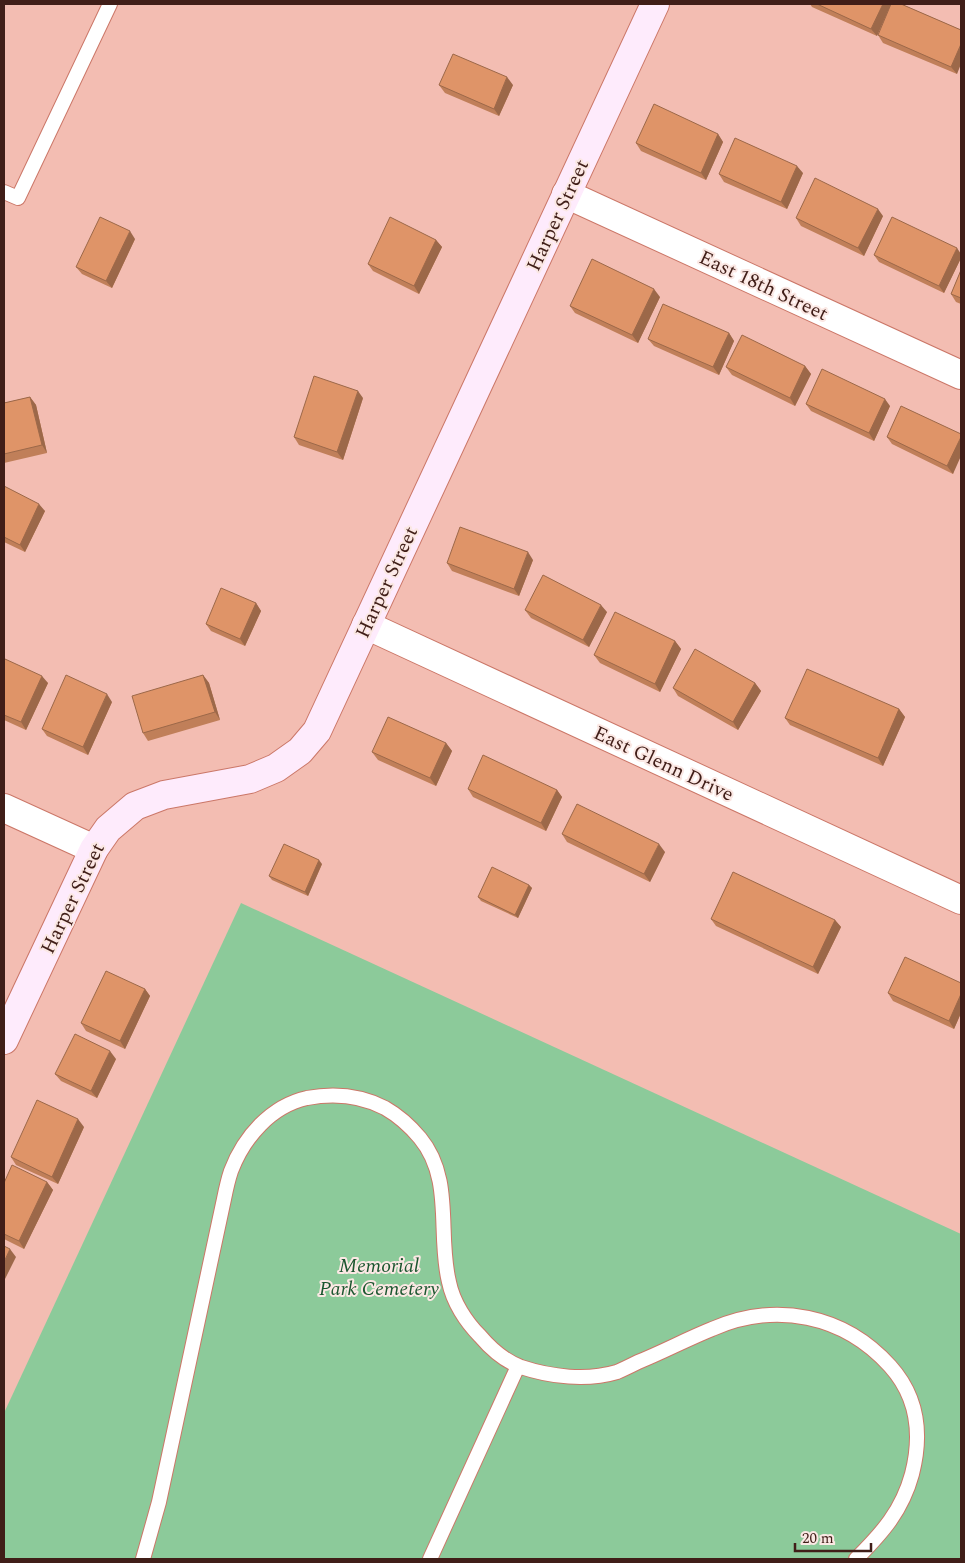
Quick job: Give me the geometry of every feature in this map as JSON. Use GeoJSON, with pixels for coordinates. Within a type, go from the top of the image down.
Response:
{"type":"FeatureCollection","features":[{"type":"Feature","properties":{"kind":"street","name":"Harper Street"},"geometry":{"type":"LineString","coordinates":[[4,1040],[94,850],[108,829],[135,806],[164,795],[250,779],[276,768],[300,751],[317,731],[655,4]]}},
{"type":"Feature","properties":{"kind":"street","name":"East 18th Street"},"geometry":{"type":"LineString","coordinates":[[566,194],[961,375]]}},
{"type":"Feature","properties":{"kind":"street","name":"East Glenn Drive"},"geometry":{"type":"LineString","coordinates":[[366,625],[961,900]]}},
{"type":"Feature","properties":{"kind":"street"},"geometry":{"type":"LineString","coordinates":[[4,808],[94,850]]}},
{"type":"Feature","properties":{"kind":"lane"},"geometry":{"type":"LineString","coordinates":[[4,192],[18,198],[110,4]]}},
{"type":"Feature","properties":{"kind":"lane"},"geometry":{"type":"LineString","coordinates":[[143,1559],[159,1502],[222,1208],[232,1171],[242,1146],[261,1124],[281,1108],[326,1094],[351,1096],[373,1102],[394,1113],[411,1127],[426,1146],[437,1165],[442,1193],[444,1256],[449,1284],[461,1311],[476,1332],[493,1351],[518,1366],[554,1375],[589,1377],[617,1372],[715,1327],[745,1318],[775,1314],[803,1316],[831,1324],[857,1337],[880,1354],[895,1372],[908,1394],[916,1419],[918,1442],[907,1492],[894,1516],[876,1539],[856,1559]]}},
{"type":"Feature","properties":{"kind":"lane"},"geometry":{"type":"LineString","coordinates":[[430,1559],[518,1366]]}},
{"type":"Feature","properties":{"kind":"green space","name":"Memorial Park Cemetery"},"geometry":{"type":"Polygon","coordinates":[[[241,903],[961,1234],[961,1559],[4,1559],[4,1413],[241,903]]]}},
{"type":"Feature","properties":{"kind":"building"},"geometry":{"type":"Polygon","coordinates":[[[817,4],[883,4],[871,29],[817,4]]]}},
{"type":"Feature","properties":{"kind":"building"},"geometry":{"type":"Polygon","coordinates":[[[891,4],[901,4],[961,30],[961,44],[951,67],[878,35],[891,4]]]}},
{"type":"Feature","properties":{"kind":"building"},"geometry":{"type":"Polygon","coordinates":[[[453,54],[507,77],[494,109],[439,85],[453,54]]]}},
{"type":"Feature","properties":{"kind":"building"},"geometry":{"type":"Polygon","coordinates":[[[654,104],[718,134],[701,173],[636,143],[654,104]]]}},
{"type":"Feature","properties":{"kind":"building"},"geometry":{"type":"Polygon","coordinates":[[[735,138],[797,166],[781,202],[719,174],[735,138]]]}},
{"type":"Feature","properties":{"kind":"building"},"geometry":{"type":"Polygon","coordinates":[[[815,178],[878,209],[858,248],[796,218],[815,178]]]}},
{"type":"Feature","properties":{"kind":"building"},"geometry":{"type":"Polygon","coordinates":[[[100,217],[130,231],[106,281],[76,267],[100,217]]]}},
{"type":"Feature","properties":{"kind":"building"},"geometry":{"type":"Polygon","coordinates":[[[390,217],[436,240],[414,286],[368,264],[390,217]]]}},
{"type":"Feature","properties":{"kind":"building"},"geometry":{"type":"Polygon","coordinates":[[[892,217],[957,248],[939,286],[874,255],[892,217]]]}},
{"type":"Feature","properties":{"kind":"building"},"geometry":{"type":"Polygon","coordinates":[[[592,259],[654,289],[632,335],[570,306],[592,259]]]}},
{"type":"Feature","properties":{"kind":"building"},"geometry":{"type":"Polygon","coordinates":[[[961,270],[961,298],[951,294],[961,270]]]}},
{"type":"Feature","properties":{"kind":"building"},"geometry":{"type":"Polygon","coordinates":[[[663,304],[729,333],[713,367],[648,339],[663,304]]]}},
{"type":"Feature","properties":{"kind":"building"},"geometry":{"type":"Polygon","coordinates":[[[742,335],[805,366],[790,398],[726,367],[742,335]]]}},
{"type":"Feature","properties":{"kind":"building"},"geometry":{"type":"Polygon","coordinates":[[[822,369],[885,399],[869,433],[806,404],[822,369]]]}},
{"type":"Feature","properties":{"kind":"building"},"geometry":{"type":"Polygon","coordinates":[[[314,376],[358,391],[337,452],[294,437],[314,376]]]}},
{"type":"Feature","properties":{"kind":"building"},"geometry":{"type":"Polygon","coordinates":[[[30,397],[42,445],[4,454],[4,403],[30,397]]]}},
{"type":"Feature","properties":{"kind":"building"},"geometry":{"type":"Polygon","coordinates":[[[901,406],[961,434],[947,466],[887,437],[901,406]]]}},
{"type":"Feature","properties":{"kind":"building"},"geometry":{"type":"Polygon","coordinates":[[[4,486],[39,504],[20,545],[4,537],[4,486]]]}},
{"type":"Feature","properties":{"kind":"building"},"geometry":{"type":"Polygon","coordinates":[[[460,527],[528,552],[514,589],[447,563],[460,527]]]}},
{"type":"Feature","properties":{"kind":"building"},"geometry":{"type":"Polygon","coordinates":[[[543,575],[601,605],[583,640],[525,610],[543,575]]]}},
{"type":"Feature","properties":{"kind":"building"},"geometry":{"type":"Polygon","coordinates":[[[221,588],[256,603],[240,639],[206,624],[221,588]]]}},
{"type":"Feature","properties":{"kind":"building"},"geometry":{"type":"Polygon","coordinates":[[[615,612],[675,641],[655,684],[594,655],[615,612]]]}},
{"type":"Feature","properties":{"kind":"building"},"geometry":{"type":"Polygon","coordinates":[[[695,649],[755,683],[733,722],[673,688],[695,649]]]}},
{"type":"Feature","properties":{"kind":"building"},"geometry":{"type":"Polygon","coordinates":[[[5,659],[42,676],[21,722],[4,715],[5,659]]]}},
{"type":"Feature","properties":{"kind":"building"},"geometry":{"type":"Polygon","coordinates":[[[807,669],[899,709],[878,758],[785,718],[807,669]]]}},
{"type":"Feature","properties":{"kind":"building"},"geometry":{"type":"Polygon","coordinates":[[[66,675],[107,694],[83,747],[42,729],[66,675]]]}},
{"type":"Feature","properties":{"kind":"building"},"geometry":{"type":"Polygon","coordinates":[[[203,675],[215,712],[143,733],[132,696],[203,675]]]}},
{"type":"Feature","properties":{"kind":"building"},"geometry":{"type":"Polygon","coordinates":[[[388,717],[446,743],[430,778],[372,752],[388,717]]]}},
{"type":"Feature","properties":{"kind":"building"},"geometry":{"type":"Polygon","coordinates":[[[483,755],[557,790],[541,823],[468,789],[483,755]]]}},
{"type":"Feature","properties":{"kind":"building"},"geometry":{"type":"Polygon","coordinates":[[[577,804],[659,844],[644,874],[562,834],[577,804]]]}},
{"type":"Feature","properties":{"kind":"building"},"geometry":{"type":"Polygon","coordinates":[[[284,844],[319,860],[305,892],[269,876],[284,844]]]}},
{"type":"Feature","properties":{"kind":"building"},"geometry":{"type":"Polygon","coordinates":[[[492,867],[529,885],[515,915],[478,897],[492,867]]]}},
{"type":"Feature","properties":{"kind":"building"},"geometry":{"type":"Polygon","coordinates":[[[733,872],[835,920],[813,967],[711,919],[733,872]]]}},
{"type":"Feature","properties":{"kind":"building"},"geometry":{"type":"Polygon","coordinates":[[[905,957],[961,983],[961,994],[949,1021],[888,993],[905,957]]]}},
{"type":"Feature","properties":{"kind":"building"},"geometry":{"type":"Polygon","coordinates":[[[106,971],[145,989],[120,1041],[81,1023],[106,971]]]}},
{"type":"Feature","properties":{"kind":"building"},"geometry":{"type":"Polygon","coordinates":[[[75,1034],[110,1051],[91,1091],[55,1074],[75,1034]]]}},
{"type":"Feature","properties":{"kind":"building"},"geometry":{"type":"Polygon","coordinates":[[[37,1100],[78,1119],[52,1177],[11,1157],[37,1100]]]}},
{"type":"Feature","properties":{"kind":"building"},"geometry":{"type":"Polygon","coordinates":[[[12,1165],[47,1182],[19,1241],[4,1234],[4,1183],[12,1165]]]}},
{"type":"Feature","properties":{"kind":"building"},"geometry":{"type":"Polygon","coordinates":[[[4,1246],[10,1249],[4,1262],[4,1246]]]}}]}
